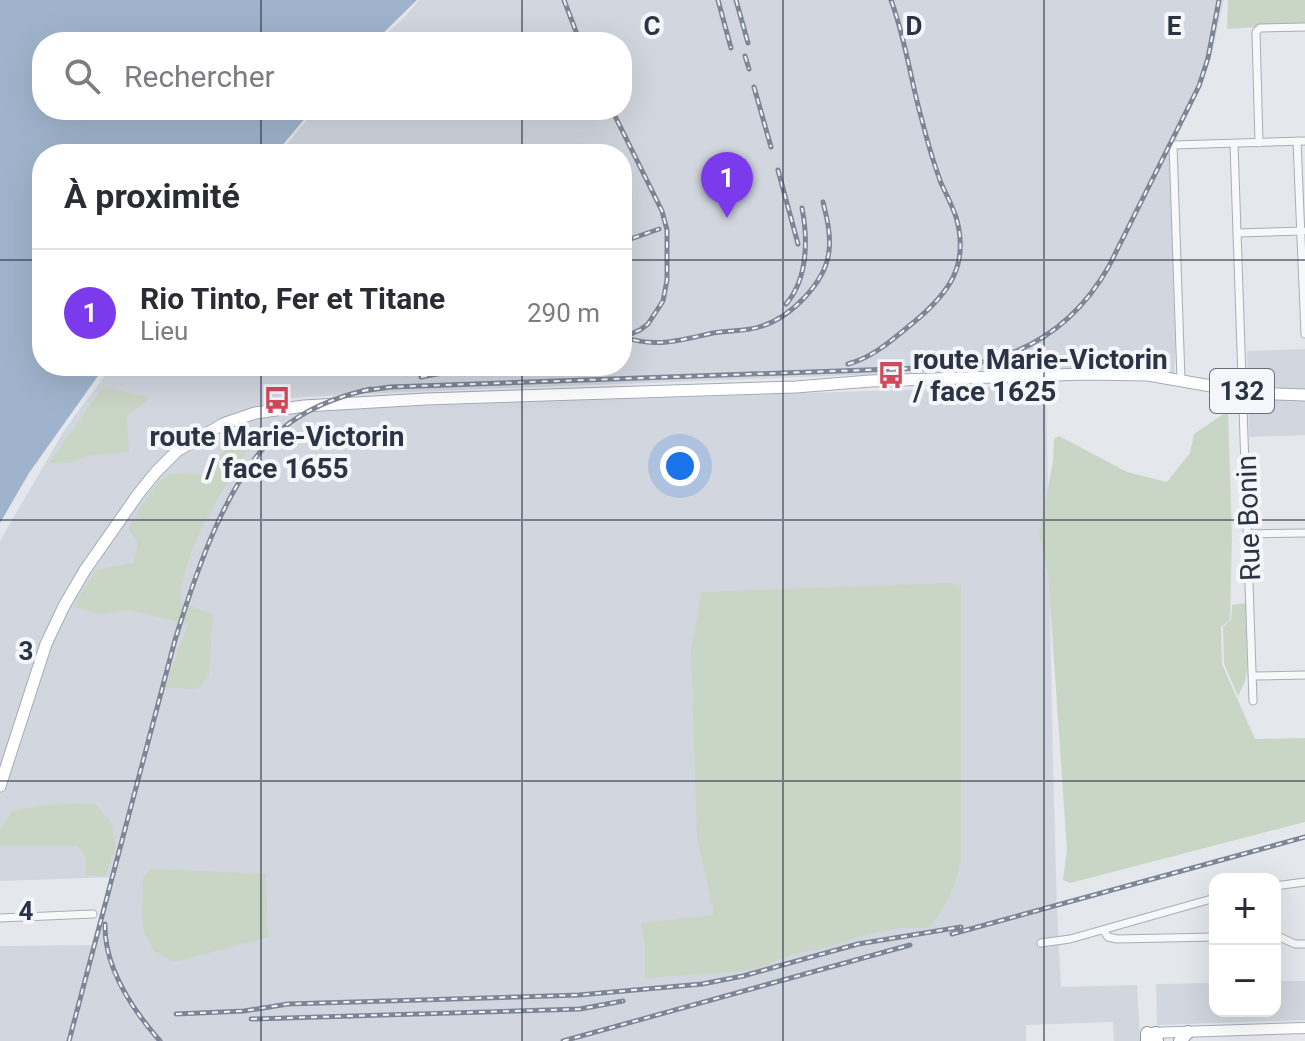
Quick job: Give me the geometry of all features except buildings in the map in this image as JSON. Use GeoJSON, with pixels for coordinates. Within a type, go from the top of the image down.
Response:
{"type":"FeatureCollection","features":[{"type":"Feature","properties":{"kind":"main road","name":"132"},"geometry":{"type":"LineString","coordinates":[[0,786],[46,644],[77,583],[139,493],[177,451],[223,424],[255,413],[281,408],[426,399],[1085,374],[1148,375],[1243,391],[1305,395]]}},
{"type":"Feature","properties":{"kind":"street"},"geometry":{"type":"LineString","coordinates":[[1259,143],[1255,34],[1258,28],[1305,27]]}},
{"type":"Feature","properties":{"kind":"street"},"geometry":{"type":"LineString","coordinates":[[1181,380],[1173,145],[1301,141],[1305,334]]}},
{"type":"Feature","properties":{"kind":"street","name":"Rue Bonin"},"geometry":{"type":"LineString","coordinates":[[1234,144],[1253,701]]}},
{"type":"Feature","properties":{"kind":"street"},"geometry":{"type":"LineString","coordinates":[[1238,233],[1303,231]]}},
{"type":"Feature","properties":{"kind":"street"},"geometry":{"type":"LineString","coordinates":[[1248,534],[1305,533]]}},
{"type":"Feature","properties":{"kind":"street"},"geometry":{"type":"LineString","coordinates":[[1253,676],[1305,675]]}},
{"type":"Feature","properties":{"kind":"street"},"geometry":{"type":"LineString","coordinates":[[1281,885],[1305,882]]}},
{"type":"Feature","properties":{"kind":"street"},"geometry":{"type":"LineString","coordinates":[[1041,943],[1070,939],[1209,900]]}},
{"type":"Feature","properties":{"kind":"street"},"geometry":{"type":"LineString","coordinates":[[0,918],[93,914]]}},
{"type":"Feature","properties":{"kind":"street"},"geometry":{"type":"LineString","coordinates":[[1103,930],[1108,937],[1117,939],[1209,937]]}},
{"type":"Feature","properties":{"kind":"street"},"geometry":{"type":"LineString","coordinates":[[1281,938],[1295,944],[1305,944]]}},
{"type":"Feature","properties":{"kind":"street"},"geometry":{"type":"LineString","coordinates":[[1152,1037],[1305,1028]]}},
{"type":"Feature","properties":{"kind":"shaded area"},"geometry":{"type":"Polygon","coordinates":[[[419,0],[1224,0],[1210,61],[1173,145],[1174,375],[1136,370],[1037,368],[356,394],[265,402],[270,416],[301,410],[1046,385],[1053,767],[1061,987],[1137,985],[1140,1041],[1114,1041],[1113,1022],[1026,1025],[1026,1041],[0,1041],[0,946],[92,945],[116,877],[0,881],[0,541],[65,429],[105,376],[632,376],[632,144],[287,144],[307,120],[632,120],[632,32],[388,32],[419,0]]]}},
{"type":"Feature","properties":{"kind":"shaded area"},"geometry":{"type":"Polygon","coordinates":[[[1305,349],[1305,435],[1249,437],[1247,351],[1305,349]]]}},
{"type":"Feature","properties":{"kind":"shaded area"},"geometry":{"type":"Polygon","coordinates":[[[1281,981],[1305,981],[1305,1020],[1157,1025],[1156,984],[1209,983],[1209,1017],[1281,1017],[1281,981]]]}},
{"type":"Feature","properties":{"kind":"green space"},"geometry":{"type":"Polygon","coordinates":[[[1228,0],[1305,0],[1305,24],[1227,29],[1228,0]]]}},
{"type":"Feature","properties":{"kind":"green space"},"geometry":{"type":"Polygon","coordinates":[[[103,387],[148,397],[127,416],[129,452],[88,456],[68,463],[49,463],[103,387]]]}},
{"type":"Feature","properties":{"kind":"green space"},"geometry":{"type":"Polygon","coordinates":[[[1228,411],[1232,536],[1230,620],[1221,627],[1222,664],[1255,739],[1305,738],[1305,822],[1070,883],[1063,880],[1067,850],[1048,574],[1039,533],[1053,462],[1054,439],[1059,436],[1127,472],[1167,482],[1190,453],[1194,434],[1228,411]]]}},
{"type":"Feature","properties":{"kind":"green space"},"geometry":{"type":"Polygon","coordinates":[[[251,442],[206,519],[183,581],[180,602],[213,615],[209,676],[197,689],[165,688],[188,624],[129,610],[102,614],[73,607],[96,570],[133,563],[138,543],[128,528],[164,478],[177,473],[203,475],[227,447],[251,442]]]}},
{"type":"Feature","properties":{"kind":"green space"},"geometry":{"type":"Polygon","coordinates":[[[948,583],[961,586],[961,862],[949,897],[935,920],[928,928],[900,928],[864,935],[738,972],[645,978],[645,944],[641,923],[714,915],[697,837],[691,651],[701,592],[948,583]]]}},
{"type":"Feature","properties":{"kind":"green space"},"geometry":{"type":"Polygon","coordinates":[[[1246,603],[1247,670],[1238,696],[1224,664],[1223,627],[1231,620],[1232,605],[1246,603]]]}},
{"type":"Feature","properties":{"kind":"green space"},"geometry":{"type":"Polygon","coordinates":[[[94,803],[111,822],[116,849],[105,876],[86,876],[86,857],[78,846],[0,846],[0,829],[12,811],[44,805],[94,803]]]}},
{"type":"Feature","properties":{"kind":"green space"},"geometry":{"type":"Polygon","coordinates":[[[150,869],[266,874],[268,937],[174,962],[154,951],[144,933],[142,915],[143,878],[150,869]]]}},
{"type":"Feature","properties":{"kind":"water"},"geometry":{"type":"Polygon","coordinates":[[[0,0],[417,0],[384,32],[32,32],[32,120],[304,120],[283,144],[32,144],[32,376],[98,376],[29,473],[0,523],[0,0]]]}},
{"type":"Feature","properties":{"kind":"railway"},"geometry":{"type":"LineString","coordinates":[[564,0],[576,32]]}},
{"type":"Feature","properties":{"kind":"railway"},"geometry":{"type":"LineString","coordinates":[[718,0],[731,48]]}},
{"type":"Feature","properties":{"kind":"railway"},"geometry":{"type":"LineString","coordinates":[[736,0],[748,43]]}},
{"type":"Feature","properties":{"kind":"railway"},"geometry":{"type":"LineString","coordinates":[[848,364],[883,347],[937,300],[953,277],[960,250],[956,217],[931,154],[891,0]]}},
{"type":"Feature","properties":{"kind":"railway"},"geometry":{"type":"LineString","coordinates":[[362,391],[390,387],[949,367],[1022,349],[1062,324],[1095,288],[1109,266],[1199,86],[1208,58],[1219,0]]}},
{"type":"Feature","properties":{"kind":"railway"},"geometry":{"type":"LineString","coordinates":[[745,56],[749,69]]}},
{"type":"Feature","properties":{"kind":"railway"},"geometry":{"type":"LineString","coordinates":[[754,87],[771,147]]}},
{"type":"Feature","properties":{"kind":"railway"},"geometry":{"type":"LineString","coordinates":[[617,120],[629,144]]}},
{"type":"Feature","properties":{"kind":"railway"},"geometry":{"type":"LineString","coordinates":[[632,150],[662,211],[667,230],[667,280],[663,301],[648,324],[632,334]]}},
{"type":"Feature","properties":{"kind":"railway"},"geometry":{"type":"LineString","coordinates":[[778,170],[798,244]]}},
{"type":"Feature","properties":{"kind":"railway"},"geometry":{"type":"LineString","coordinates":[[632,339],[656,343],[744,330],[784,315],[814,286],[826,263],[829,239],[823,202]]}},
{"type":"Feature","properties":{"kind":"railway"},"geometry":{"type":"LineString","coordinates":[[786,304],[799,283],[802,271],[805,233],[802,208]]}},
{"type":"Feature","properties":{"kind":"railway"},"geometry":{"type":"LineString","coordinates":[[632,238],[659,229]]}},
{"type":"Feature","properties":{"kind":"railway"},"geometry":{"type":"LineString","coordinates":[[421,377],[426,376]]}},
{"type":"Feature","properties":{"kind":"railway"},"geometry":{"type":"LineString","coordinates":[[69,1041],[175,640],[216,527],[245,473],[262,449],[282,429],[324,404],[371,389]]}},
{"type":"Feature","properties":{"kind":"railway"},"geometry":{"type":"LineString","coordinates":[[952,934],[1305,837]]}},
{"type":"Feature","properties":{"kind":"railway"},"geometry":{"type":"LineString","coordinates":[[105,924],[109,956],[122,987],[160,1041]]}},
{"type":"Feature","properties":{"kind":"railway"},"geometry":{"type":"LineString","coordinates":[[176,1014],[244,1011],[288,1004],[579,995],[702,984],[743,976],[858,944],[961,927]]}},
{"type":"Feature","properties":{"kind":"railway"},"geometry":{"type":"LineString","coordinates":[[563,1041],[910,945]]}},
{"type":"Feature","properties":{"kind":"railway"},"geometry":{"type":"LineString","coordinates":[[251,1019],[580,1009],[623,1001]]}},
{"type":"Feature","properties":{"kind":"place","name":"Rio Tinto, Fer et Titane"},"geometry":{"type":"Point","coordinates":[727,218]}},
{"type":"Feature","properties":{"kind":"place","name":"route Marie-Victorin / face 1625"},"geometry":{"type":"Point","coordinates":[891,375]}},
{"type":"Feature","properties":{"kind":"place","name":"route Marie-Victorin / face 1655"},"geometry":{"type":"Point","coordinates":[277,400]}}]}
